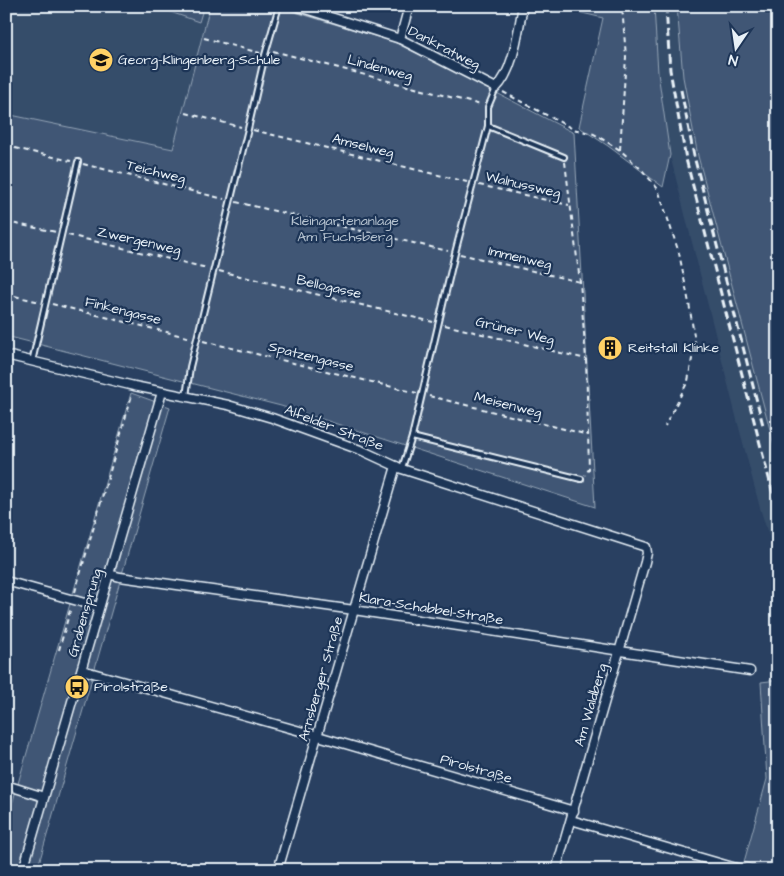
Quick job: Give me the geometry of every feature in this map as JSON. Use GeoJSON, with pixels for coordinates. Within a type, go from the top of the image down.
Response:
{"type":"FeatureCollection","features":[{"type":"Feature","properties":{"kind":"street","name":"Dankratweg"},"geometry":{"type":"LineString","coordinates":[[296,6],[400,39],[496,88]]}},
{"type":"Feature","properties":{"kind":"street"},"geometry":{"type":"LineString","coordinates":[[400,39],[409,6]]}},
{"type":"Feature","properties":{"kind":"street"},"geometry":{"type":"LineString","coordinates":[[496,88],[509,70],[523,6]]}},
{"type":"Feature","properties":{"kind":"street","name":"Alfelder Straße"},"geometry":{"type":"LineString","coordinates":[[6,355],[134,386],[228,405],[272,418],[363,451],[399,467],[646,547]]}},
{"type":"Feature","properties":{"kind":"street","name":"Grabensprung"},"geometry":{"type":"LineString","coordinates":[[23,870],[162,392]]}},
{"type":"Feature","properties":{"kind":"street","name":"Arnsberger Straße"},"geometry":{"type":"LineString","coordinates":[[278,870],[354,610],[399,467]]}},
{"type":"Feature","properties":{"kind":"street","name":"Am Waldberg"},"geometry":{"type":"LineString","coordinates":[[556,870],[620,650],[647,552],[646,547]]}},
{"type":"Feature","properties":{"kind":"street","name":"Klara-Schabbel-Straße"},"geometry":{"type":"LineString","coordinates":[[109,574],[750,671]]}},
{"type":"Feature","properties":{"kind":"street"},"geometry":{"type":"LineString","coordinates":[[6,581],[99,607]]}},
{"type":"Feature","properties":{"kind":"street","name":"Pirolstraße"},"geometry":{"type":"LineString","coordinates":[[82,670],[318,736],[574,811]]}},
{"type":"Feature","properties":{"kind":"street"},"geometry":{"type":"LineString","coordinates":[[6,785],[44,796]]}},
{"type":"Feature","properties":{"kind":"street"},"geometry":{"type":"LineString","coordinates":[[571,820],[743,870]]}},
{"type":"Feature","properties":{"kind":"lane"},"geometry":{"type":"LineString","coordinates":[[186,396],[196,339],[266,49],[279,6]]}},
{"type":"Feature","properties":{"kind":"lane"},"geometry":{"type":"LineString","coordinates":[[399,467],[412,437],[472,183],[488,126],[488,107],[496,88]]}},
{"type":"Feature","properties":{"kind":"lane"},"geometry":{"type":"LineString","coordinates":[[488,126],[564,157]]}},
{"type":"Feature","properties":{"kind":"lane"},"geometry":{"type":"LineString","coordinates":[[32,362],[60,233],[78,162]]}},
{"type":"Feature","properties":{"kind":"lane"},"geometry":{"type":"LineString","coordinates":[[412,437],[581,479]]}},
{"type":"Feature","properties":{"kind":"path"},"geometry":{"type":"LineString","coordinates":[[620,150],[626,57],[622,6]]}},
{"type":"Feature","properties":{"kind":"path"},"geometry":{"type":"LineString","coordinates":[[204,38],[265,55]]}},
{"type":"Feature","properties":{"kind":"path","name":"Lindenweg"},"geometry":{"type":"LineString","coordinates":[[266,49],[488,107]]}},
{"type":"Feature","properties":{"kind":"path"},"geometry":{"type":"LineString","coordinates":[[496,88],[573,129],[594,134],[620,150],[642,170],[658,189],[679,253],[690,303],[695,342],[688,381],[665,426]]}},
{"type":"Feature","properties":{"kind":"path","name":"Amselweg"},"geometry":{"type":"LineString","coordinates":[[186,113],[472,183]]}},
{"type":"Feature","properties":{"kind":"path","name":"Teichweg"},"geometry":{"type":"LineString","coordinates":[[6,146],[455,253]]}},
{"type":"Feature","properties":{"kind":"path"},"geometry":{"type":"LineString","coordinates":[[564,157],[580,282],[586,359],[589,470],[581,479]]}},
{"type":"Feature","properties":{"kind":"path","name":"Walnussweg"},"geometry":{"type":"LineString","coordinates":[[472,183],[569,205]]}},
{"type":"Feature","properties":{"kind":"path","name":"Zwergenweg"},"geometry":{"type":"LineString","coordinates":[[6,222],[213,269]]}},
{"type":"Feature","properties":{"kind":"path","name":"Immenweg"},"geometry":{"type":"LineString","coordinates":[[455,253],[580,282]]}},
{"type":"Feature","properties":{"kind":"path","name":"Bellogasse"},"geometry":{"type":"LineString","coordinates":[[213,269],[439,323]]}},
{"type":"Feature","properties":{"kind":"path","name":"Finkengasse"},"geometry":{"type":"LineString","coordinates":[[6,294],[196,339]]}},
{"type":"Feature","properties":{"kind":"path","name":"Grüner Weg"},"geometry":{"type":"LineString","coordinates":[[439,323],[586,359]]}},
{"type":"Feature","properties":{"kind":"path","name":"Spatzengasse"},"geometry":{"type":"LineString","coordinates":[[196,339],[422,394]]}},
{"type":"Feature","properties":{"kind":"path"},"geometry":{"type":"LineString","coordinates":[[59,650],[134,386]]}},
{"type":"Feature","properties":{"kind":"path","name":"Meisenweg"},"geometry":{"type":"LineString","coordinates":[[422,394],[589,435]]}},
{"type":"Feature","properties":{"kind":"shaded area","name":"Georg-Klingenberg-Schule"},"geometry":{"type":"Polygon","coordinates":[[[6,6],[210,6],[173,149],[6,114],[6,6]]]}},
{"type":"Feature","properties":{"kind":"shaded area"},"geometry":{"type":"Polygon","coordinates":[[[654,6],[677,6],[683,77],[698,156],[778,460],[778,565],[760,508],[670,155],[658,73],[654,6]]]}},
{"type":"Feature","properties":{"kind":"green space"},"geometry":{"type":"Polygon","coordinates":[[[159,6],[204,6],[199,22],[159,8],[159,6]]]}},
{"type":"Feature","properties":{"kind":"green space","name":"Kleingartenanlage Am Fuchsberg"},"geometry":{"type":"Polygon","coordinates":[[[210,6],[275,6],[394,42],[574,133],[595,507],[281,406],[6,336],[6,114],[173,149],[210,6]]]}},
{"type":"Feature","properties":{"kind":"green space"},"geometry":{"type":"Polygon","coordinates":[[[553,6],[654,6],[658,73],[670,155],[663,187],[579,127],[603,18],[553,6]]]}},
{"type":"Feature","properties":{"kind":"green space"},"geometry":{"type":"Polygon","coordinates":[[[677,6],[778,6],[778,460],[698,156],[683,77],[677,6]]]}},
{"type":"Feature","properties":{"kind":"green space"},"geometry":{"type":"Polygon","coordinates":[[[131,393],[170,407],[37,870],[6,870],[6,825],[131,393]]]}},
{"type":"Feature","properties":{"kind":"green space"},"geometry":{"type":"Polygon","coordinates":[[[778,680],[778,870],[769,870],[744,862],[767,779],[761,682],[778,680]]]}},
{"type":"Feature","properties":{"kind":"railway"},"geometry":{"type":"LineString","coordinates":[[666,6],[670,70],[686,159],[778,513]]}},
{"type":"Feature","properties":{"kind":"railway"},"geometry":{"type":"LineString","coordinates":[[681,90],[694,156],[763,425]]}},
{"type":"Feature","properties":{"kind":"place","name":"Georg-Klingenberg-Schule"},"geometry":{"type":"Point","coordinates":[101,60]}},
{"type":"Feature","properties":{"kind":"place","name":"Reitstall Klinke"},"geometry":{"type":"Point","coordinates":[610,348]}},
{"type":"Feature","properties":{"kind":"place","name":"Pirolstraße"},"geometry":{"type":"Point","coordinates":[77,687]}}]}
